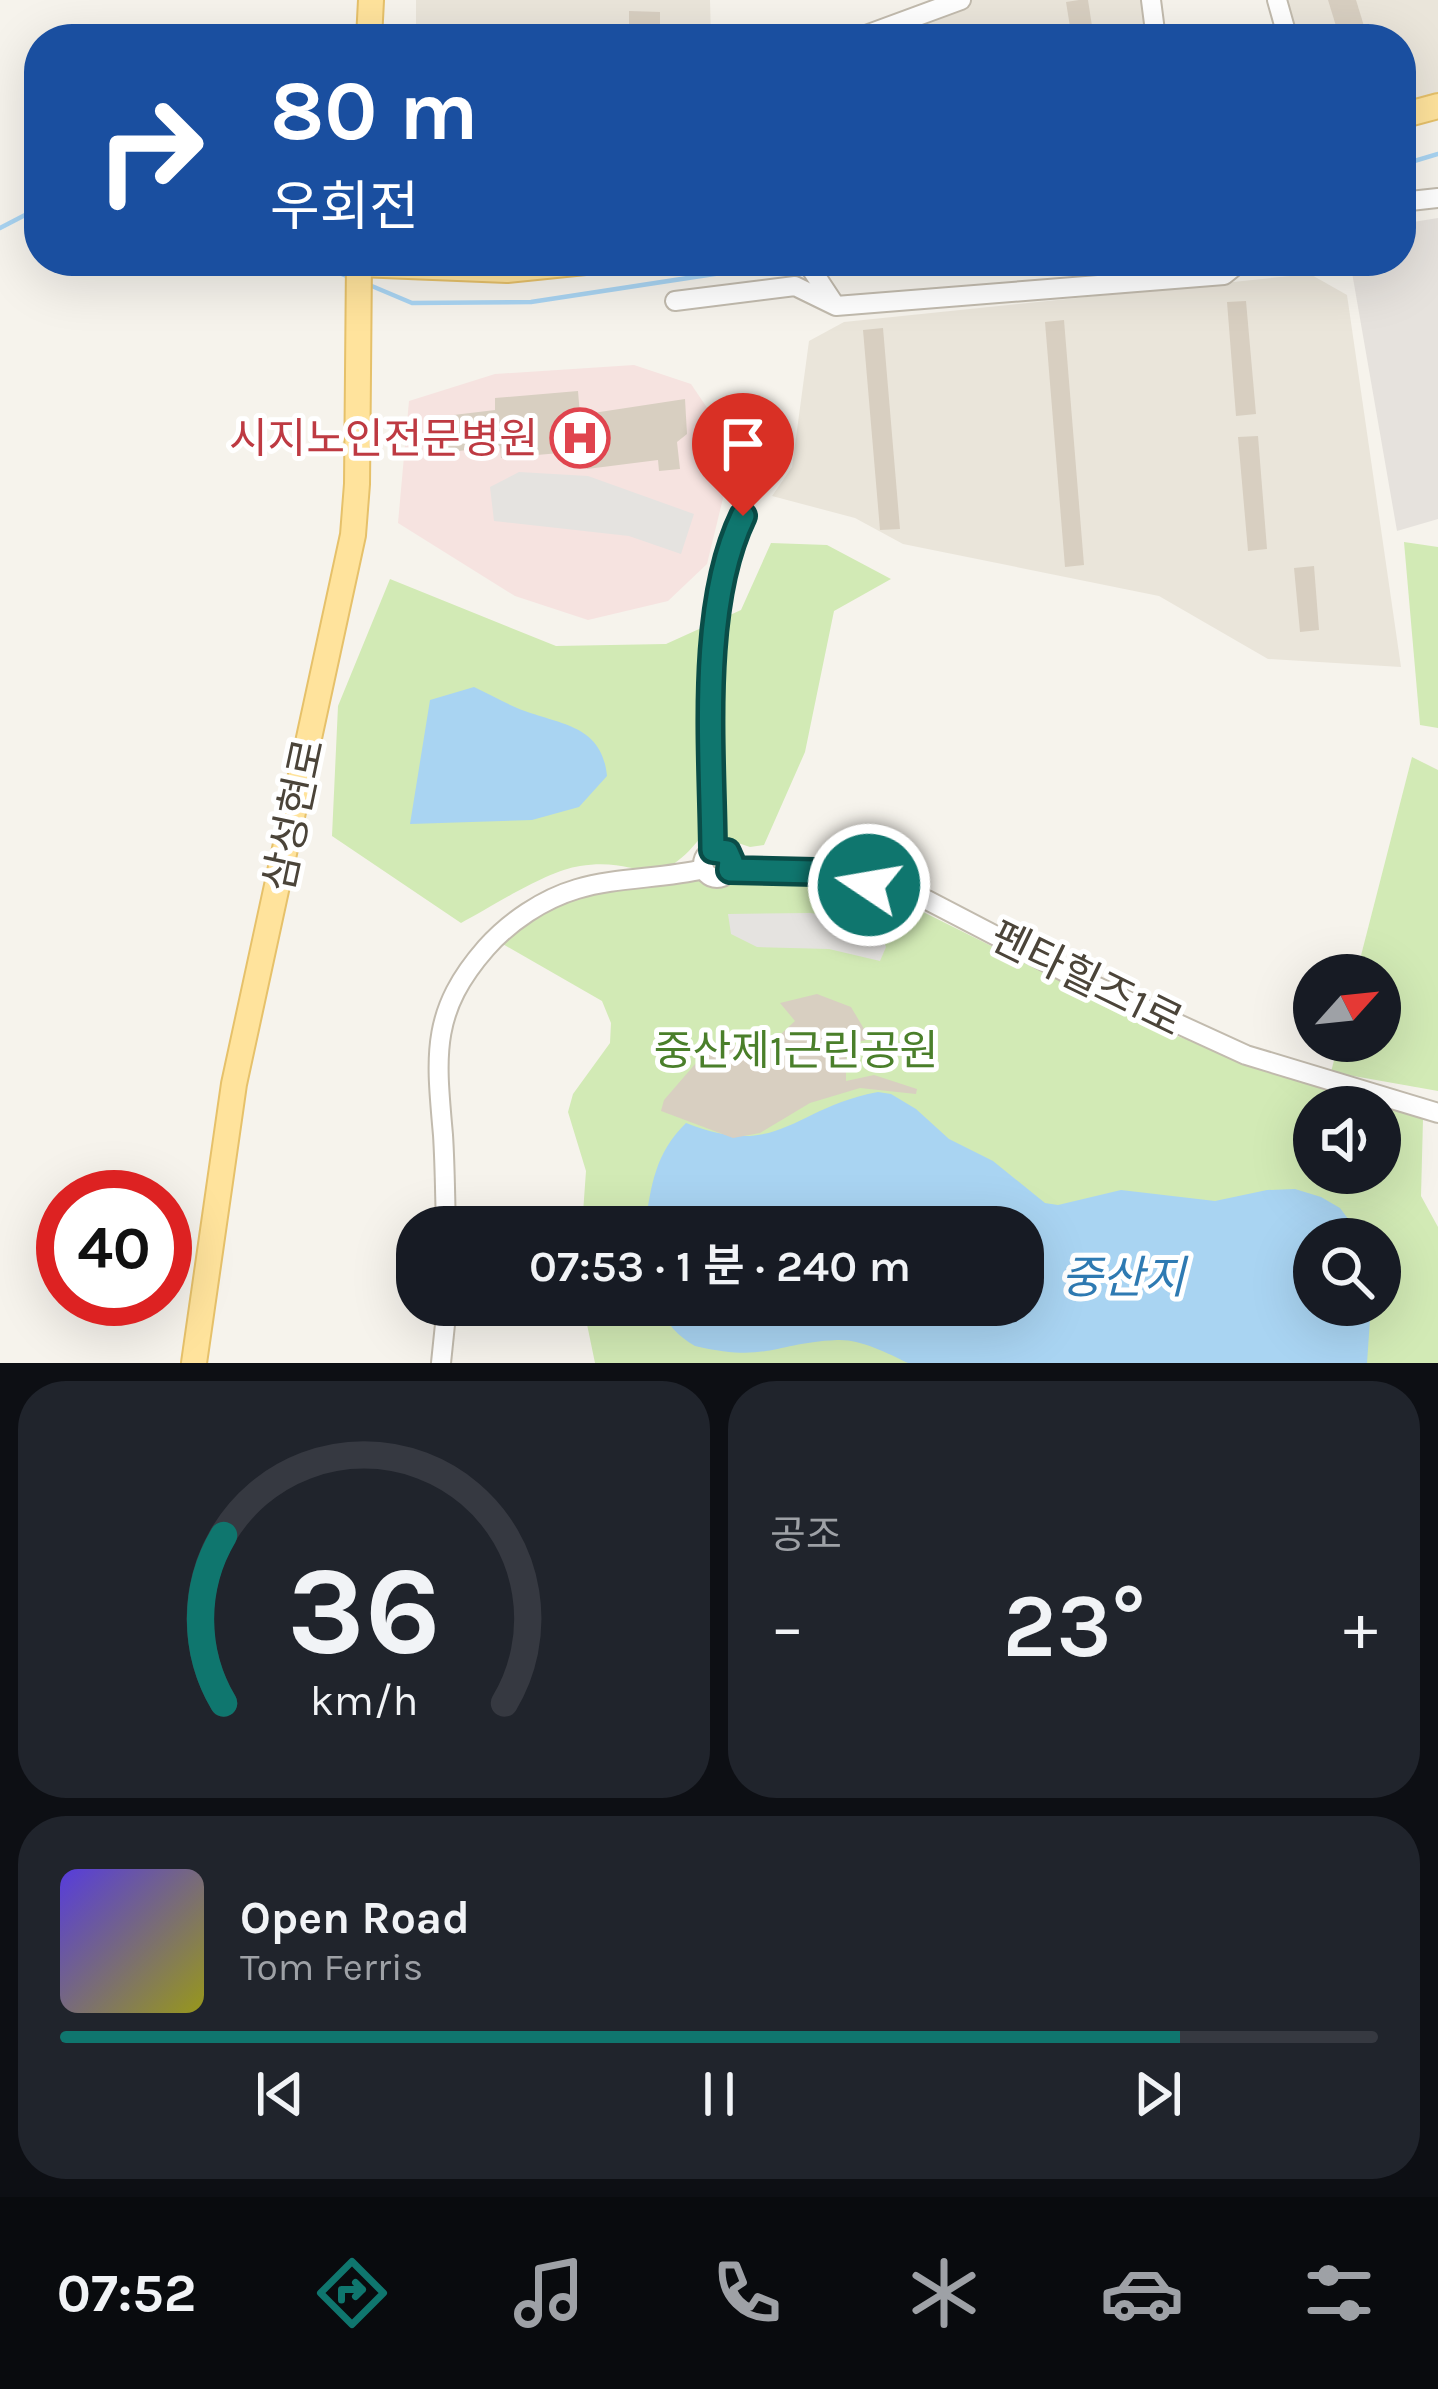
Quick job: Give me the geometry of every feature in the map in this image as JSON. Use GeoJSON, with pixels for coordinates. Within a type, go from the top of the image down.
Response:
{"type":"FeatureCollection","features":[{"type":"Feature","properties":{"kind":"main road","name":"삼성현로"},"geometry":{"type":"LineString","coordinates":[[194,1363],[234,1084],[353,535],[359,276]]}},
{"type":"Feature","properties":{"kind":"street"},"geometry":{"type":"LineString","coordinates":[[906,10],[961,0]]}},
{"type":"Feature","properties":{"kind":"street"},"geometry":{"type":"LineString","coordinates":[[816,276],[836,306]]}},
{"type":"Feature","properties":{"kind":"street"},"geometry":{"type":"LineString","coordinates":[[675,301],[795,286],[836,306],[1211,276]]}},
{"type":"Feature","properties":{"kind":"street"},"geometry":{"type":"LineString","coordinates":[[713,850],[712,697],[719,597],[731,541],[743,516]]}},
{"type":"Feature","properties":{"kind":"street"},"geometry":{"type":"LineString","coordinates":[[445,1206],[436,1057],[440,1028],[466,970],[515,921],[577,889],[704,869],[718,878],[730,870],[727,852],[713,850],[705,856],[704,869]]}},
{"type":"Feature","properties":{"kind":"street","name":"펜타힐즈1로"},"geometry":{"type":"LineString","coordinates":[[730,870],[815,872],[927,900],[1067,973],[1246,1054],[1438,1113]]}},
{"type":"Feature","properties":{"kind":"street"},"geometry":{"type":"LineString","coordinates":[[441,1358],[445,1326]]}},
{"type":"Feature","properties":{"kind":"shaded area"},"geometry":{"type":"Polygon","coordinates":[[[416,0],[710,0],[711,24],[416,24],[416,0]]]}},
{"type":"Feature","properties":{"kind":"shaded area"},"geometry":{"type":"Polygon","coordinates":[[[939,0],[1151,0],[1154,24],[880,24],[939,0]]]}},
{"type":"Feature","properties":{"kind":"shaded area"},"geometry":{"type":"Polygon","coordinates":[[[1277,0],[1438,0],[1438,108],[1416,114],[1416,24],[1284,24],[1277,0]]]}},
{"type":"Feature","properties":{"kind":"shaded area"},"geometry":{"type":"Polygon","coordinates":[[[1438,218],[1438,519],[1397,531],[1353,276],[1416,276],[1416,222],[1438,218]]]}},
{"type":"Feature","properties":{"kind":"shaded area"},"geometry":{"type":"Polygon","coordinates":[[[1291,276],[1314,276],[1347,295],[1401,667],[1268,659],[1159,596],[903,544],[855,518],[772,496],[792,467],[809,341],[844,322],[1291,276]]]}},
{"type":"Feature","properties":{"kind":"shaded area"},"geometry":{"type":"Polygon","coordinates":[[[634,365],[691,384],[735,449],[707,564],[668,601],[588,620],[515,596],[398,523],[409,401],[495,374],[634,365]]]}},
{"type":"Feature","properties":{"kind":"shaded area"},"geometry":{"type":"Polygon","coordinates":[[[519,472],[588,476],[694,514],[681,554],[629,536],[494,521],[490,487],[519,472]]]}},
{"type":"Feature","properties":{"kind":"shaded area"},"geometry":{"type":"Polygon","coordinates":[[[811,913],[879,927],[886,947],[880,961],[829,949],[757,947],[731,934],[728,914],[811,913]]]}},
{"type":"Feature","properties":{"kind":"green space"},"geometry":{"type":"Polygon","coordinates":[[[1404,542],[1438,547],[1438,728],[1420,725],[1404,542]]]}},
{"type":"Feature","properties":{"kind":"green space"},"geometry":{"type":"Polygon","coordinates":[[[771,543],[827,545],[891,579],[834,611],[805,752],[764,845],[750,847],[705,832],[687,853],[659,870],[602,864],[566,869],[461,923],[332,836],[338,706],[390,579],[556,646],[666,644],[741,610],[771,543]]]}},
{"type":"Feature","properties":{"kind":"green space"},"geometry":{"type":"Polygon","coordinates":[[[1412,757],[1438,770],[1438,1091],[1331,1072],[1334,1062],[1401,1062],[1401,954],[1361,954],[1412,757]]]}},
{"type":"Feature","properties":{"kind":"green space","name":"중산제1근린공원"},"geometry":{"type":"Polygon","coordinates":[[[704,869],[869,885],[1162,1031],[1325,1086],[1293,1086],[1293,1194],[1401,1194],[1401,1112],[1423,1119],[1421,1196],[1438,1227],[1438,1363],[595,1363],[587,1326],[1044,1326],[1044,1206],[584,1206],[586,1171],[568,1112],[573,1094],[610,1043],[611,1023],[602,1001],[494,939],[577,889],[704,869]]]}},
{"type":"Feature","properties":{"kind":"water"},"geometry":{"type":"Polygon","coordinates":[[[474,687],[576,728],[597,745],[607,776],[579,807],[532,820],[410,824],[430,700],[474,687]]]}},
{"type":"Feature","properties":{"kind":"water","name":"중산지"},"geometry":{"type":"Polygon","coordinates":[[[891,1094],[949,1139],[993,1161],[1045,1203],[1058,1205],[1121,1190],[1215,1201],[1267,1190],[1293,1189],[1293,1194],[1321,1197],[1347,1218],[1293,1218],[1293,1326],[1370,1326],[1367,1363],[908,1363],[846,1340],[739,1353],[695,1346],[671,1326],[1044,1326],[1044,1206],[648,1206],[661,1158],[686,1123],[718,1133],[765,1134],[849,1099],[891,1094]]]}},
{"type":"Feature","properties":{"kind":"building"},"geometry":{"type":"Polygon","coordinates":[[[1088,0],[1092,24],[1070,24],[1066,2],[1088,0]]]}},
{"type":"Feature","properties":{"kind":"building"},"geometry":{"type":"Polygon","coordinates":[[[1328,0],[1356,0],[1363,24],[1335,24],[1328,0]]]}},
{"type":"Feature","properties":{"kind":"building"},"geometry":{"type":"Polygon","coordinates":[[[629,11],[660,12],[660,24],[629,24],[629,11]]]}},
{"type":"Feature","properties":{"kind":"building"},"geometry":{"type":"Polygon","coordinates":[[[1246,301],[1256,414],[1236,416],[1227,302],[1246,301]]]}},
{"type":"Feature","properties":{"kind":"building"},"geometry":{"type":"Polygon","coordinates":[[[1064,320],[1084,565],[1065,567],[1045,322],[1064,320]]]}},
{"type":"Feature","properties":{"kind":"building"},"geometry":{"type":"Polygon","coordinates":[[[883,328],[900,529],[880,530],[863,330],[883,328]]]}},
{"type":"Feature","properties":{"kind":"building","name":"시지노인전문병원"},"geometry":{"type":"Polygon","coordinates":[[[578,391],[580,415],[685,399],[687,434],[677,442],[680,469],[659,471],[658,460],[587,469],[583,451],[501,458],[500,446],[442,453],[437,417],[495,410],[495,398],[578,391]]]}},
{"type":"Feature","properties":{"kind":"building"},"geometry":{"type":"Polygon","coordinates":[[[1258,436],[1267,549],[1248,551],[1238,437],[1258,436]]]}},
{"type":"Feature","properties":{"kind":"building"},"geometry":{"type":"Polygon","coordinates":[[[1314,566],[1319,630],[1300,632],[1294,568],[1314,566]]]}},
{"type":"Feature","properties":{"kind":"building"},"geometry":{"type":"Polygon","coordinates":[[[817,994],[851,1007],[870,1039],[846,1045],[846,1081],[874,1075],[917,1089],[916,1094],[860,1088],[810,1103],[760,1133],[733,1138],[661,1111],[664,1100],[696,1063],[714,1050],[781,1034],[795,1021],[780,1003],[817,994]]]}},
{"type":"Feature","properties":{"kind":"waterway"},"geometry":{"type":"LineString","coordinates":[[1416,161],[1438,154]]}},
{"type":"Feature","properties":{"kind":"waterway"},"geometry":{"type":"LineString","coordinates":[[0,228],[24,216]]}},
{"type":"Feature","properties":{"kind":"waterway"},"geometry":{"type":"LineString","coordinates":[[346,276],[351,278]]}},
{"type":"Feature","properties":{"kind":"waterway"},"geometry":{"type":"LineString","coordinates":[[367,284],[412,303],[531,302],[701,276]]}},
{"type":"Feature","properties":{"kind":"place","name":"시지노인전문병원"},"geometry":{"type":"Point","coordinates":[580,438]}},
{"type":"Feature","properties":{"kind":"route"},"geometry":{"type":"LineString","coordinates":[[743,516],[731,541],[719,597],[712,697],[713,850],[727,852],[730,870],[815,872],[869,885]]}}]}
